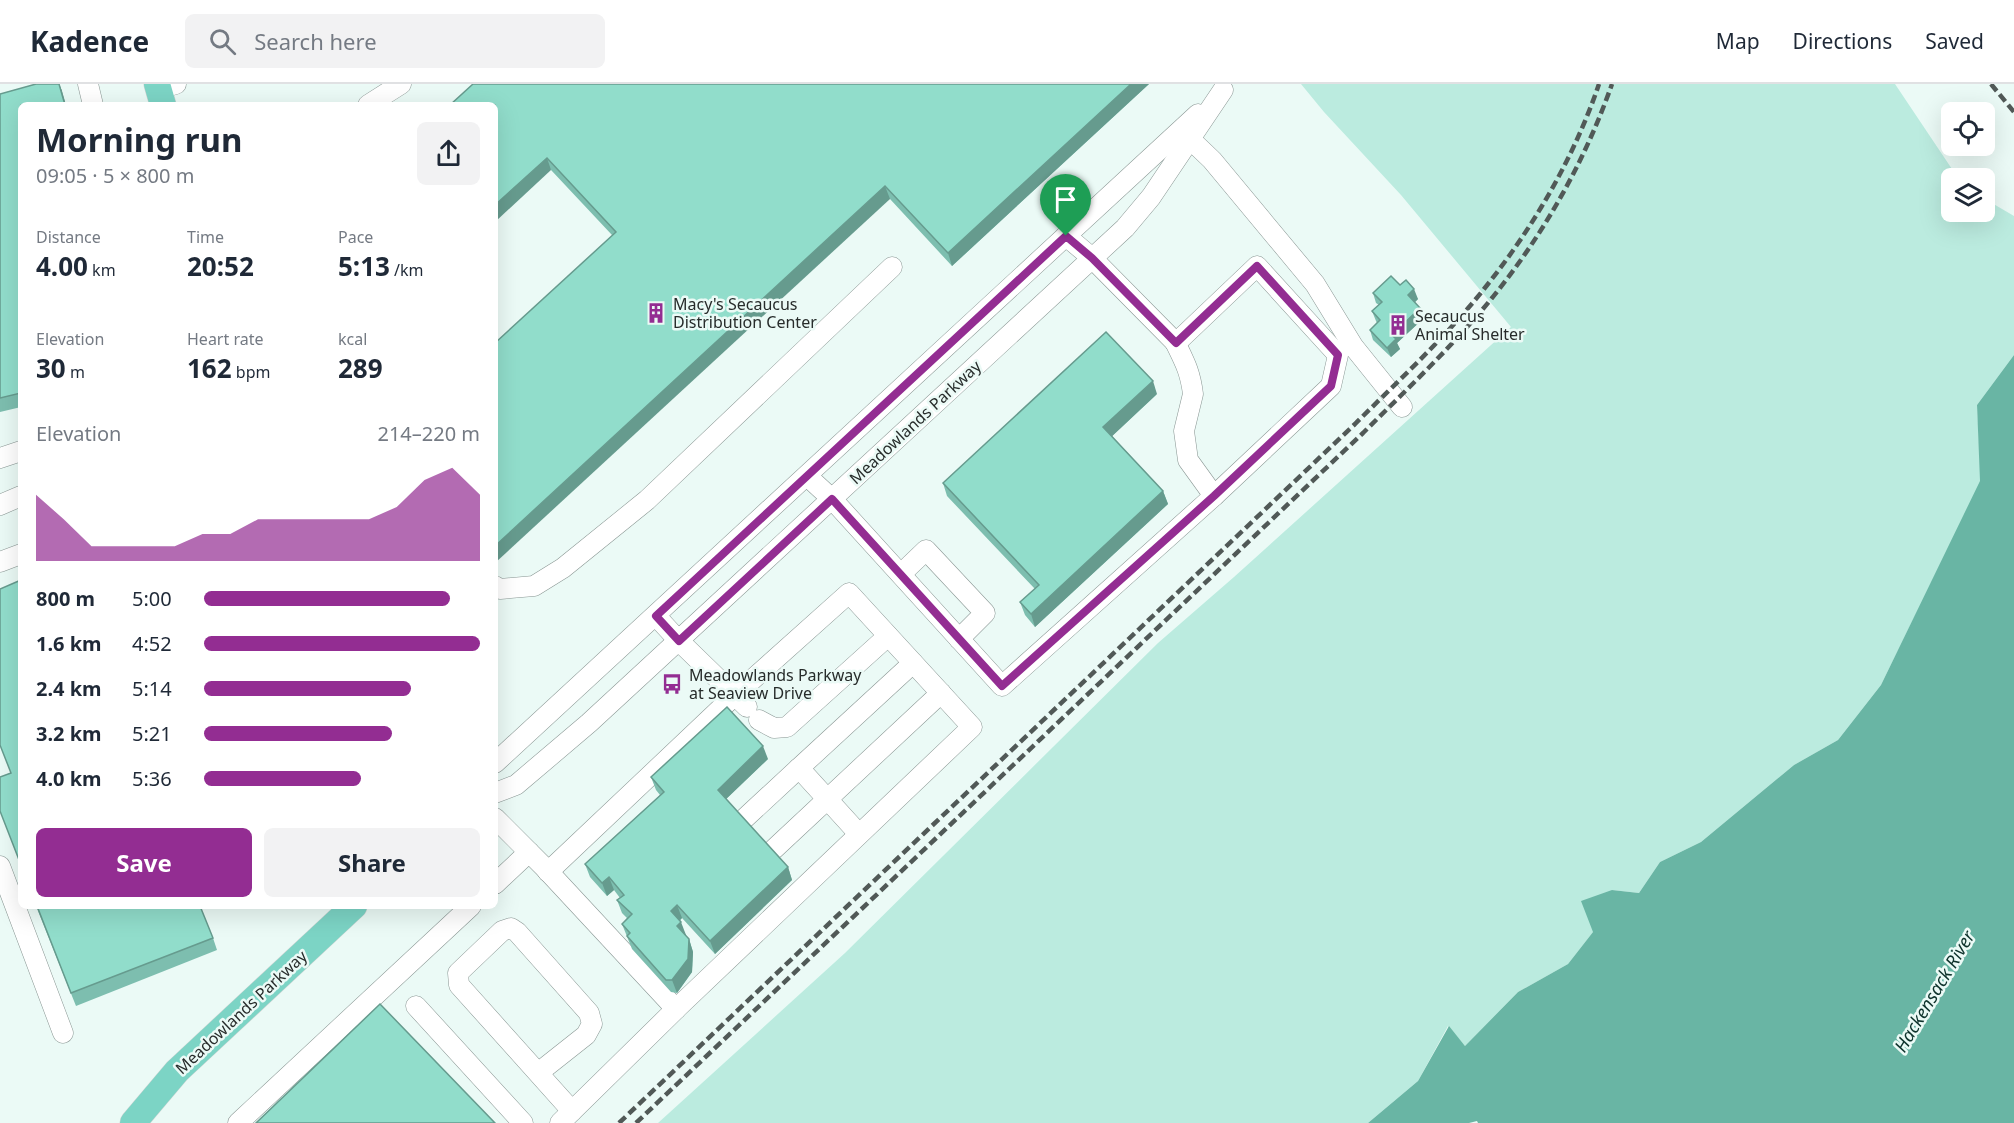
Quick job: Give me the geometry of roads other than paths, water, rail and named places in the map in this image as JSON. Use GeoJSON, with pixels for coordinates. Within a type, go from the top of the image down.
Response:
{"type":"FeatureCollection","features":[{"type":"Feature","properties":{"kind":"main road","name":"Meadowlands Parkway"},"geometry":{"type":"LineString","coordinates":[[133,1123],[177,1071],[351,909]]}},
{"type":"Feature","properties":{"kind":"street"},"geometry":{"type":"LineString","coordinates":[[88,84],[92,102]]}},
{"type":"Feature","properties":{"kind":"street"},"geometry":{"type":"LineString","coordinates":[[373,102],[401,84]]}},
{"type":"Feature","properties":{"kind":"street","name":"Meadowlands Parkway"},"geometry":{"type":"LineString","coordinates":[[498,792],[516,785],[551,756],[679,641],[1139,213],[1226,87]]}},
{"type":"Feature","properties":{"kind":"street","name":"Meadowlands Parkway"},"geometry":{"type":"LineString","coordinates":[[498,761],[1226,87]]}},
{"type":"Feature","properties":{"kind":"street"},"geometry":{"type":"LineString","coordinates":[[1190,139],[1212,160],[1315,284],[1353,346],[1402,407]]}},
{"type":"Feature","properties":{"kind":"street"},"geometry":{"type":"LineString","coordinates":[[1066,236],[1092,258],[1174,340],[1190,372],[1193,394],[1184,431],[1188,460],[1214,496]]}},
{"type":"Feature","properties":{"kind":"street"},"geometry":{"type":"LineString","coordinates":[[807,476],[832,499],[1002,686],[1214,496],[1331,386],[1338,355],[1257,266],[1176,343],[1174,340]]}},
{"type":"Feature","properties":{"kind":"street"},"geometry":{"type":"LineString","coordinates":[[498,588],[534,586],[563,568],[647,500],[892,267]]}},
{"type":"Feature","properties":{"kind":"street"},"geometry":{"type":"LineString","coordinates":[[0,458],[18,452]]}},
{"type":"Feature","properties":{"kind":"street"},"geometry":{"type":"LineString","coordinates":[[0,505],[18,497]]}},
{"type":"Feature","properties":{"kind":"street"},"geometry":{"type":"LineString","coordinates":[[900,574],[926,550],[985,613],[959,639]]}},
{"type":"Feature","properties":{"kind":"street"},"geometry":{"type":"LineString","coordinates":[[0,562],[18,555]]}},
{"type":"Feature","properties":{"kind":"street"},"geometry":{"type":"LineString","coordinates":[[538,1073],[586,1035],[592,1024],[589,1013],[517,932],[511,928],[502,931],[458,973],[459,985],[538,1073],[566,1117],[972,727],[849,593],[747,707],[548,872]]}},
{"type":"Feature","properties":{"kind":"street"},"geometry":{"type":"LineString","coordinates":[[656,616],[747,707],[774,728],[787,727],[888,636]]}},
{"type":"Feature","properties":{"kind":"street"},"geometry":{"type":"LineString","coordinates":[[745,818],[913,663]]}},
{"type":"Feature","properties":{"kind":"street"},"geometry":{"type":"LineString","coordinates":[[774,849],[941,693]]}},
{"type":"Feature","properties":{"kind":"street"},"geometry":{"type":"LineString","coordinates":[[799,768],[859,834]]}},
{"type":"Feature","properties":{"kind":"street"},"geometry":{"type":"LineString","coordinates":[[498,821],[676,1010]]}},
{"type":"Feature","properties":{"kind":"street"},"geometry":{"type":"LineString","coordinates":[[498,881],[529,852]]}},
{"type":"Feature","properties":{"kind":"street"},"geometry":{"type":"LineString","coordinates":[[0,866],[63,1033]]}},
{"type":"Feature","properties":{"kind":"street"},"geometry":{"type":"LineString","coordinates":[[238,1123],[468,909]]}},
{"type":"Feature","properties":{"kind":"street"},"geometry":{"type":"LineString","coordinates":[[416,1006],[524,1123]]}},
{"type":"Feature","properties":{"kind":"water","name":"Hackensack River"},"geometry":{"type":"Polygon","coordinates":[[[2014,355],[2014,1123],[1478,1123],[1477,1121],[1469,1123],[1368,1123],[1418,1081],[1449,1026],[1465,1046],[1518,992],[1568,964],[1593,932],[1581,901],[1612,890],[1639,893],[1660,862],[1701,842],[1794,765],[1838,740],[1881,685],[1980,481],[1977,405],[2014,355]]]}},
{"type":"Feature","properties":{"kind":"railway"},"geometry":{"type":"LineString","coordinates":[[619,1123],[1355,424],[1438,342],[1502,266],[1535,217],[1565,165],[1599,84]]}},
{"type":"Feature","properties":{"kind":"railway"},"geometry":{"type":"LineString","coordinates":[[636,1123],[1363,433],[1446,350],[1511,274],[1546,222],[1576,169],[1612,84]]}},
{"type":"Feature","properties":{"kind":"railway"},"geometry":{"type":"LineString","coordinates":[[1991,84],[2014,112]]}},
{"type":"Feature","properties":{"kind":"place","name":"Macy's Secaucus Distribution Center"},"geometry":{"type":"Point","coordinates":[656,313]}},
{"type":"Feature","properties":{"kind":"place","name":"Secaucus Animal Shelter"},"geometry":{"type":"Point","coordinates":[1398,325]}},
{"type":"Feature","properties":{"kind":"place","name":"Meadowlands Parkway at Seaview Drive"},"geometry":{"type":"Point","coordinates":[672,684]}}]}
